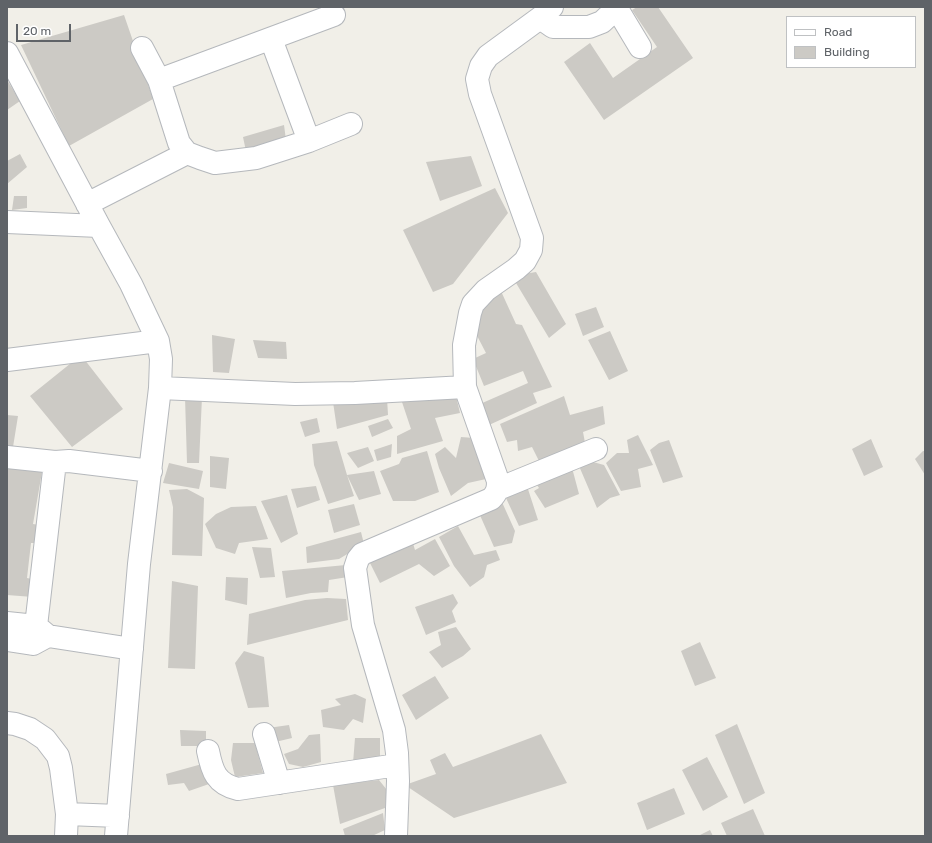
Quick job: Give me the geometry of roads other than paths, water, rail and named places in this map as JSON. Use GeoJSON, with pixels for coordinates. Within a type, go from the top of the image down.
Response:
{"type":"FeatureCollection","features":[{"type":"Feature","properties":{"kind":"street"},"geometry":{"type":"LineString","coordinates":[[396,836],[397,765],[394,730],[363,625],[355,568],[362,554],[490,499],[495,495],[498,489],[498,481],[465,387],[464,345],[468,321],[473,304],[486,290],[525,261],[532,245],[532,238],[480,94],[477,79],[481,66],[488,56],[546,12],[552,27],[589,27],[602,22],[616,8],[640,47]]}},
{"type":"Feature","properties":{"kind":"street"},"geometry":{"type":"LineString","coordinates":[[159,80],[334,16]]}},
{"type":"Feature","properties":{"kind":"street"},"geometry":{"type":"LineString","coordinates":[[271,39],[309,140]]}},
{"type":"Feature","properties":{"kind":"street"},"geometry":{"type":"LineString","coordinates":[[142,48],[159,80],[175,133],[180,144],[187,153],[215,163],[256,158],[351,124]]}},
{"type":"Feature","properties":{"kind":"street"},"geometry":{"type":"LineString","coordinates":[[7,53],[98,226],[132,284],[158,342],[161,359],[160,388],[139,564],[117,826],[66,814]]}},
{"type":"Feature","properties":{"kind":"street"},"geometry":{"type":"LineString","coordinates":[[87,204],[187,153]]}},
{"type":"Feature","properties":{"kind":"street"},"geometry":{"type":"LineString","coordinates":[[7,222],[98,226]]}},
{"type":"Feature","properties":{"kind":"street"},"geometry":{"type":"LineString","coordinates":[[7,360],[158,342]]}},
{"type":"Feature","properties":{"kind":"street"},"geometry":{"type":"LineString","coordinates":[[160,388],[294,394],[340,394],[465,387]]}},
{"type":"Feature","properties":{"kind":"street"},"geometry":{"type":"LineString","coordinates":[[498,489],[596,448]]}},
{"type":"Feature","properties":{"kind":"street"},"geometry":{"type":"LineString","coordinates":[[7,457],[55,462],[69,461],[151,471]]}},
{"type":"Feature","properties":{"kind":"street"},"geometry":{"type":"LineString","coordinates":[[39,635],[55,462]]}},
{"type":"Feature","properties":{"kind":"street"},"geometry":{"type":"LineString","coordinates":[[7,623],[39,635],[132,649]]}},
{"type":"Feature","properties":{"kind":"street"},"geometry":{"type":"LineString","coordinates":[[7,640],[39,635]]}},
{"type":"Feature","properties":{"kind":"street"},"geometry":{"type":"LineString","coordinates":[[7,723],[30,728],[45,739],[58,756],[61,768],[66,814],[66,836]]}},
{"type":"Feature","properties":{"kind":"street"},"geometry":{"type":"LineString","coordinates":[[264,734],[279,783]]}},
{"type":"Feature","properties":{"kind":"street"},"geometry":{"type":"LineString","coordinates":[[208,750],[211,765],[219,780],[238,789],[397,765]]}}]}
